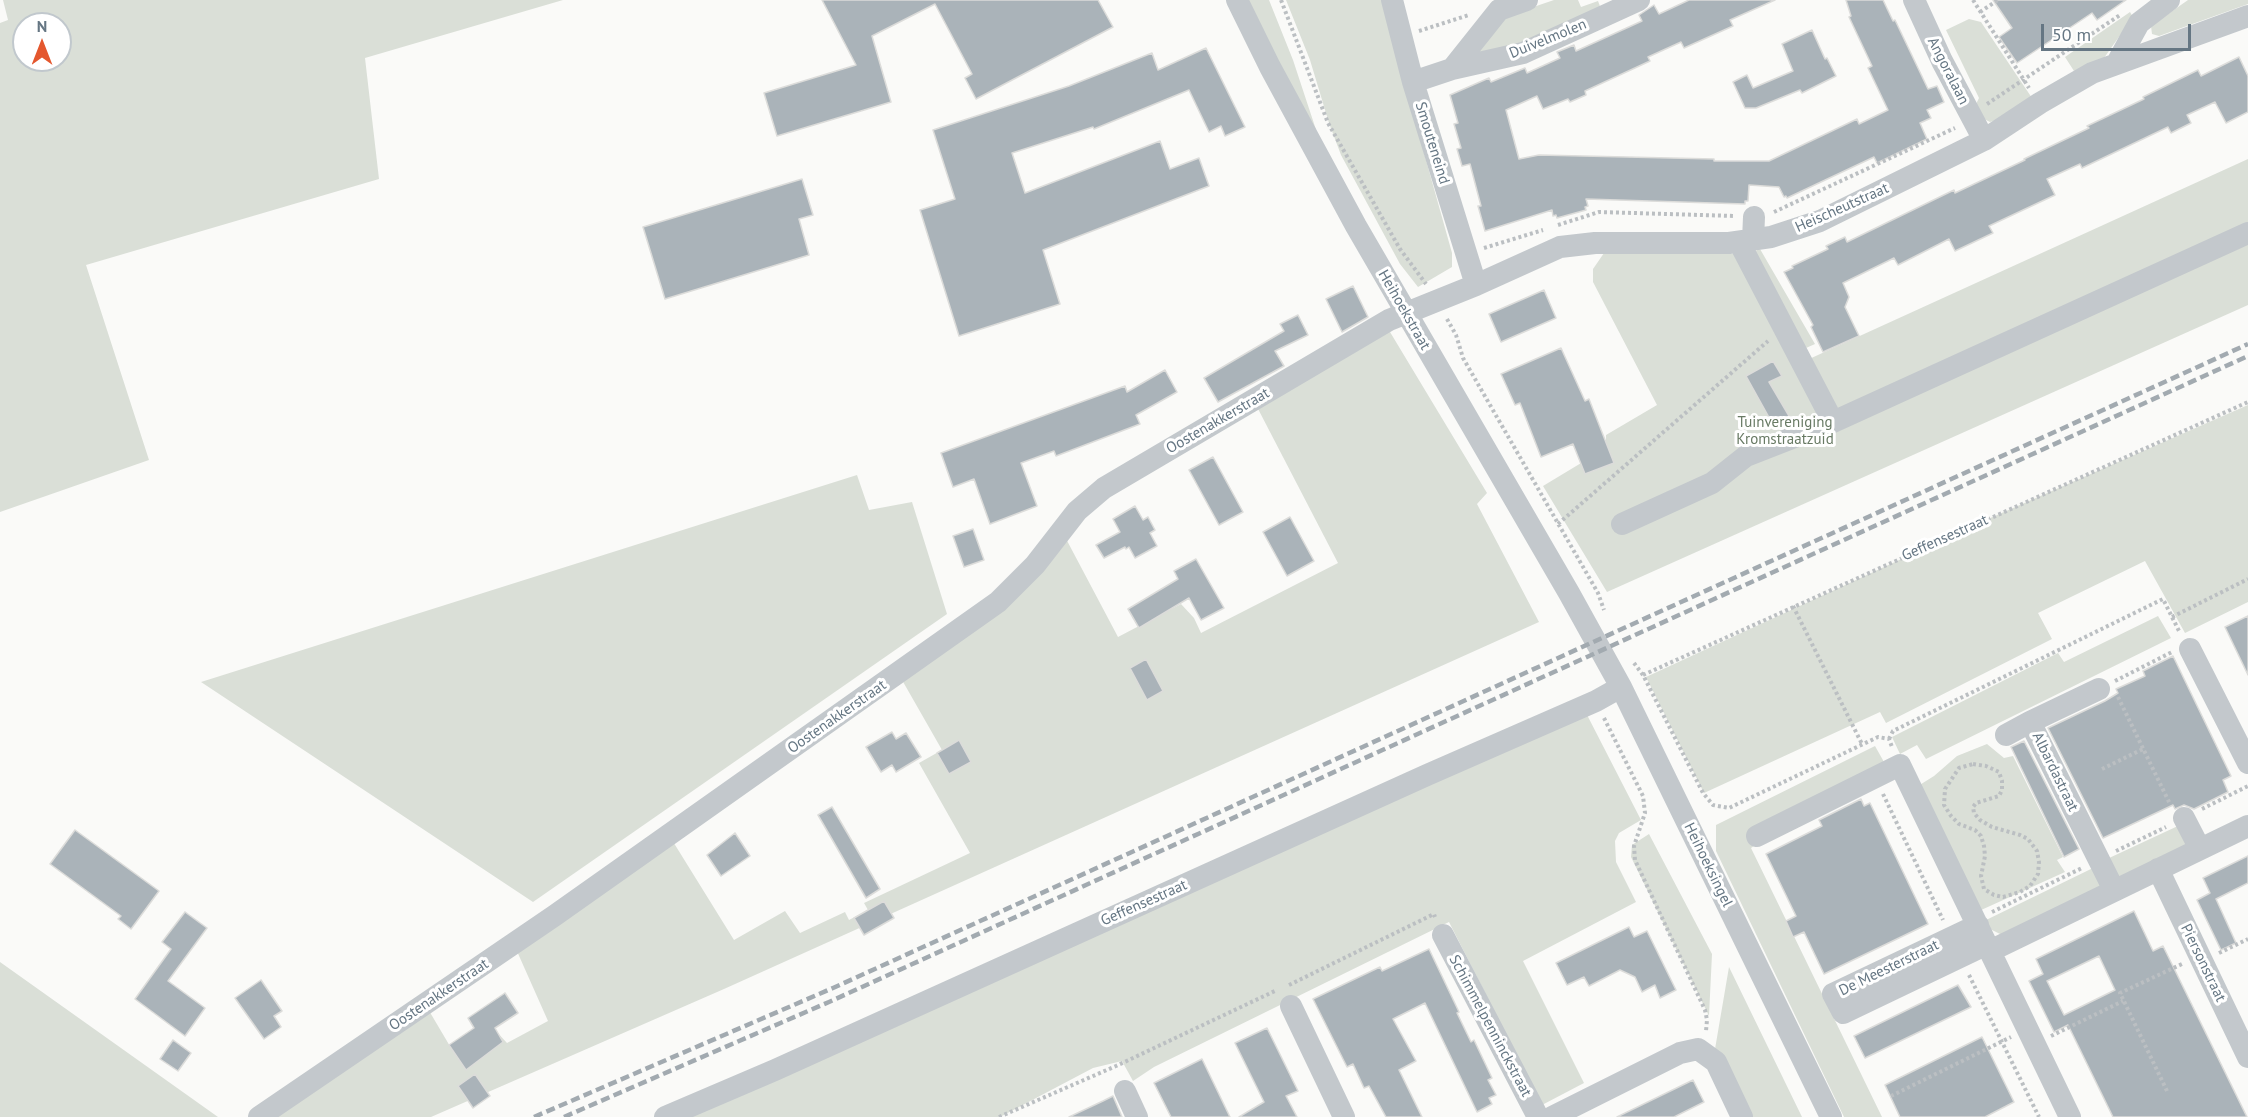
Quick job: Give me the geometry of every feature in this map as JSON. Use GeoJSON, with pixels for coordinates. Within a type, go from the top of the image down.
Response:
{"type":"FeatureCollection","features":[{"type":"Feature","properties":{"kind":"street","name":"Heihoekstraat"},"geometry":{"type":"LineString","coordinates":[[1237,0],[1275,77],[1356,226],[1581,614]]}},
{"type":"Feature","properties":{"kind":"street","name":"Smouteneind"},"geometry":{"type":"LineString","coordinates":[[1392,0],[1413,82],[1476,285]]}},
{"type":"Feature","properties":{"kind":"street"},"geometry":{"type":"LineString","coordinates":[[1452,69],[1499,10],[1527,0]]}},
{"type":"Feature","properties":{"kind":"street","name":"Duivelmolen"},"geometry":{"type":"LineString","coordinates":[[1413,82],[1452,69],[1523,53],[1639,0]]}},
{"type":"Feature","properties":{"kind":"street","name":"Angoralaan"},"geometry":{"type":"LineString","coordinates":[[1914,0],[1942,61],[1984,140]]}},
{"type":"Feature","properties":{"kind":"street"},"geometry":{"type":"LineString","coordinates":[[2117,63],[2139,23],[2169,0]]}},
{"type":"Feature","properties":{"kind":"street","name":"Heischeutstraat"},"geometry":{"type":"LineString","coordinates":[[1407,313],[1560,247],[1595,243],[1746,241],[1771,237],[1820,221],[1984,140],[2040,103],[2092,73],[2248,16]]}},
{"type":"Feature","properties":{"kind":"street"},"geometry":{"type":"LineString","coordinates":[[1754,217],[1746,241],[1784,328],[1833,422]]}},
{"type":"Feature","properties":{"kind":"street"},"geometry":{"type":"LineString","coordinates":[[1622,524],[1712,483],[1746,456],[1833,422],[2248,233]]}},
{"type":"Feature","properties":{"kind":"street","name":"Oostenakkerstraat"},"geometry":{"type":"LineString","coordinates":[[259,1117],[564,909],[990,608],[1035,565],[1077,511],[1104,488],[1389,320],[1407,313]]}},
{"type":"Feature","properties":{"kind":"street","name":"Heihoeksingel"},"geometry":{"type":"LineString","coordinates":[[1581,614],[1621,687],[1831,1117]]}},
{"type":"Feature","properties":{"kind":"street"},"geometry":{"type":"LineString","coordinates":[[2183,645],[2248,763]]}},
{"type":"Feature","properties":{"kind":"street","name":"Albardastraat"},"geometry":{"type":"LineString","coordinates":[[2105,686],[2030,722],[2114,890]]}},
{"type":"Feature","properties":{"kind":"street","name":"Geffensestraat"},"geometry":{"type":"LineString","coordinates":[[665,1117],[775,1070],[1621,687]]}},
{"type":"Feature","properties":{"kind":"street"},"geometry":{"type":"LineString","coordinates":[[2006,735],[2030,722]]}},
{"type":"Feature","properties":{"kind":"street"},"geometry":{"type":"LineString","coordinates":[[1757,836],[1900,765],[2070,1117]]}},
{"type":"Feature","properties":{"kind":"street"},"geometry":{"type":"LineString","coordinates":[[2179,814],[2200,849]]}},
{"type":"Feature","properties":{"kind":"street"},"geometry":{"type":"LineString","coordinates":[[1985,940],[2114,890],[2248,825]]}},
{"type":"Feature","properties":{"kind":"street","name":"Piersonstraat"},"geometry":{"type":"LineString","coordinates":[[2158,869],[2248,1057]]}},
{"type":"Feature","properties":{"kind":"street","name":"Schimmelpenninckstraat"},"geometry":{"type":"LineString","coordinates":[[1443,935],[1538,1117]]}},
{"type":"Feature","properties":{"kind":"street","name":"De Meesterstraat"},"geometry":{"type":"LineString","coordinates":[[1985,940],[1842,1013],[1833,994],[1985,940]]}},
{"type":"Feature","properties":{"kind":"street"},"geometry":{"type":"LineString","coordinates":[[1291,1006],[1344,1117]]}},
{"type":"Feature","properties":{"kind":"street"},"geometry":{"type":"LineString","coordinates":[[1552,1117],[1680,1053],[1701,1051],[1716,1062],[1743,1117]]}},
{"type":"Feature","properties":{"kind":"street"},"geometry":{"type":"LineString","coordinates":[[1125,1091],[1137,1117]]}},
{"type":"Feature","properties":{"kind":"path"},"geometry":{"type":"LineString","coordinates":[[1281,0],[1328,123],[1400,249],[1438,300],[1456,335],[1463,358],[1558,524],[1784,328]]}},
{"type":"Feature","properties":{"kind":"path"},"geometry":{"type":"LineString","coordinates":[[1973,0],[2040,103]]}},
{"type":"Feature","properties":{"kind":"path"},"geometry":{"type":"LineString","coordinates":[[1980,12],[1998,0]]}},
{"type":"Feature","properties":{"kind":"path"},"geometry":{"type":"LineString","coordinates":[[1401,36],[1489,8],[1499,10]]}},
{"type":"Feature","properties":{"kind":"path"},"geometry":{"type":"LineString","coordinates":[[1557,225],[1599,212],[1762,218],[1973,120],[1988,103],[2122,13]]}},
{"type":"Feature","properties":{"kind":"path"},"geometry":{"type":"LineString","coordinates":[[1466,254],[1546,229]]}},
{"type":"Feature","properties":{"kind":"path","name":"Geffensestraat"},"geometry":{"type":"LineString","coordinates":[[1862,744],[1729,808],[1713,805],[1703,793],[1643,675],[2248,402]]}},
{"type":"Feature","properties":{"kind":"path"},"geometry":{"type":"LineString","coordinates":[[2172,617],[2248,579]]}},
{"type":"Feature","properties":{"kind":"path"},"geometry":{"type":"LineString","coordinates":[[1900,765],[1889,739],[1893,731],[2163,599],[2183,645],[2105,686],[2179,814]]}},
{"type":"Feature","properties":{"kind":"path"},"geometry":{"type":"LineString","coordinates":[[1793,606],[1862,744],[1878,737],[1889,739]]}},
{"type":"Feature","properties":{"kind":"path"},"geometry":{"type":"LineString","coordinates":[[1596,700],[1643,796],[1645,813],[1634,846],[1635,860],[1705,1010],[1707,1020],[1701,1051]]}},
{"type":"Feature","properties":{"kind":"path"},"geometry":{"type":"LineString","coordinates":[[2102,769],[2143,749]]}},
{"type":"Feature","properties":{"kind":"path"},"geometry":{"type":"LineString","coordinates":[[1972,764],[1986,766],[2000,772],[2002,781],[1999,796],[1976,803],[1973,807],[1974,813],[1980,820],[2000,830],[2028,839],[2037,851],[2039,862],[2038,874],[2030,886],[2020,892],[2002,897],[1984,889],[1981,876],[1985,856],[1981,836],[1973,829],[1959,824],[1944,805],[1945,789],[1959,768],[1972,764]]}},
{"type":"Feature","properties":{"kind":"path"},"geometry":{"type":"LineString","coordinates":[[1973,829],[1980,820]]}},
{"type":"Feature","properties":{"kind":"path"},"geometry":{"type":"LineString","coordinates":[[2020,892],[2024,897]]}},
{"type":"Feature","properties":{"kind":"path"},"geometry":{"type":"LineString","coordinates":[[999,1117],[1147,1051],[1434,914],[1443,935]]}},
{"type":"Feature","properties":{"kind":"path"},"geometry":{"type":"LineString","coordinates":[[2167,1091],[2120,993],[2248,939]]}},
{"type":"Feature","properties":{"kind":"path"},"geometry":{"type":"LineString","coordinates":[[1891,1096],[2031,1036],[2123,1001]]}},
{"type":"Feature","properties":{"kind":"green space"},"geometry":{"type":"Polygon","coordinates":[[[3,0],[563,0],[365,58],[379,179],[86,265],[149,460],[0,512],[0,23],[8,20],[3,0]]]}},
{"type":"Feature","properties":{"kind":"green space"},"geometry":{"type":"Polygon","coordinates":[[[1246,0],[1269,0],[1293,60],[1326,160],[1246,0]]]}},
{"type":"Feature","properties":{"kind":"green space"},"geometry":{"type":"Polygon","coordinates":[[[1286,0],[1384,0],[1398,60],[1452,253],[1452,267],[1418,287],[1400,264],[1341,155],[1310,60],[1286,0]]]}},
{"type":"Feature","properties":{"kind":"green space"},"geometry":{"type":"Polygon","coordinates":[[[1554,0],[1578,0],[1581,7],[1598,1],[1601,9],[1520,46],[1481,54],[1479,50],[1507,16],[1554,0]]]}},
{"type":"Feature","properties":{"kind":"green space"},"geometry":{"type":"Polygon","coordinates":[[[2188,0],[2248,0],[2248,4],[2159,36],[2152,34],[2151,26],[2188,0]]]}},
{"type":"Feature","properties":{"kind":"green space"},"geometry":{"type":"Polygon","coordinates":[[[2130,12],[2133,17],[2104,58],[2074,71],[2065,57],[2130,12]]]}},
{"type":"Feature","properties":{"kind":"green space"},"geometry":{"type":"Polygon","coordinates":[[[1969,19],[1981,22],[2032,98],[2003,118],[1990,122],[1982,118],[1974,108],[1979,98],[1946,30],[1969,19]]]}},
{"type":"Feature","properties":{"kind":"green space","name":"Tuinvereniging Kromstraatzuid"},"geometry":{"type":"Polygon","coordinates":[[[2248,159],[2248,305],[1607,592],[1543,486],[1606,448],[1606,435],[1657,405],[1593,282],[1593,269],[1604,253],[1748,254],[1760,249],[1815,344],[1806,348],[1807,360],[2248,159]]]}},
{"type":"Feature","properties":{"kind":"green space"},"geometry":{"type":"Polygon","coordinates":[[[1387,327],[1487,493],[1477,504],[1539,622],[724,989],[431,1117],[270,1117],[428,1009],[454,1053],[495,1030],[507,1043],[548,1021],[516,949],[672,840],[734,940],[785,911],[800,933],[845,912],[849,920],[868,910],[864,903],[970,853],[919,763],[942,750],[902,680],[1064,535],[1118,637],[1181,604],[1194,618],[1201,633],[1338,563],[1256,405],[1387,327]]]}},
{"type":"Feature","properties":{"kind":"green space"},"geometry":{"type":"Polygon","coordinates":[[[2248,405],[2248,602],[2185,633],[2145,561],[2038,613],[2052,639],[1886,723],[1880,712],[1704,793],[1646,677],[1988,519],[2248,405]]]}},
{"type":"Feature","properties":{"kind":"green space"},"geometry":{"type":"Polygon","coordinates":[[[857,475],[869,510],[912,502],[947,614],[533,902],[201,682],[857,475]]]}},
{"type":"Feature","properties":{"kind":"green space"},"geometry":{"type":"Polygon","coordinates":[[[2158,616],[2171,638],[1926,759],[1917,745],[1900,754],[1892,737],[2058,653],[2064,662],[2158,616]]]}},
{"type":"Feature","properties":{"kind":"green space"},"geometry":{"type":"Polygon","coordinates":[[[1584,709],[1641,820],[1619,833],[1615,841],[1616,862],[1636,902],[1523,961],[1584,1083],[1542,1105],[1449,922],[1154,1067],[1133,1081],[1122,1061],[1093,1068],[1000,1117],[675,1117],[1584,709]]]}},
{"type":"Feature","properties":{"kind":"green space"},"geometry":{"type":"Polygon","coordinates":[[[1987,744],[2004,758],[2013,756],[2063,857],[2057,860],[2065,872],[1979,911],[1918,786],[1934,776],[1957,756],[1987,744]]]}},
{"type":"Feature","properties":{"kind":"green space"},"geometry":{"type":"Polygon","coordinates":[[[1875,746],[1884,762],[1751,848],[1882,1117],[1844,1117],[1716,851],[1716,825],[1875,746]]]}},
{"type":"Feature","properties":{"kind":"green space"},"geometry":{"type":"Polygon","coordinates":[[[2180,825],[2190,845],[2117,880],[2107,859],[2180,825]]]}},
{"type":"Feature","properties":{"kind":"green space"},"geometry":{"type":"Polygon","coordinates":[[[1649,834],[1712,954],[1709,1016],[1631,857],[1632,845],[1649,834]]]}},
{"type":"Feature","properties":{"kind":"green space"},"geometry":{"type":"Polygon","coordinates":[[[2093,868],[2103,888],[2002,935],[1988,928],[1984,921],[2093,868]]]}},
{"type":"Feature","properties":{"kind":"green space"},"geometry":{"type":"Polygon","coordinates":[[[0,962],[83,1021],[218,1117],[0,1117],[0,962]]]}},
{"type":"Feature","properties":{"kind":"green space"},"geometry":{"type":"Polygon","coordinates":[[[1729,967],[1802,1117],[1748,1117],[1715,1049],[1729,967]]]}},
{"type":"Feature","properties":{"kind":"building"},"geometry":{"type":"Polygon","coordinates":[[[822,0],[1098,0],[1113,27],[976,99],[965,78],[972,74],[935,4],[872,36],[891,102],[777,136],[764,93],[856,65],[822,0]]]}},
{"type":"Feature","properties":{"kind":"building"},"geometry":{"type":"Polygon","coordinates":[[[1689,0],[1775,0],[1730,20],[1733,26],[1684,48],[1681,42],[1648,57],[1650,61],[1585,91],[1586,95],[1570,102],[1568,99],[1543,109],[1537,96],[1506,110],[1519,159],[1539,155],[1769,161],[1857,119],[1859,124],[1888,110],[1868,68],[1872,66],[1849,17],[1851,16],[1846,0],[1883,0],[1928,89],[1937,86],[1944,102],[1927,110],[1931,118],[1920,123],[1927,139],[1877,163],[1874,157],[1787,198],[1784,197],[1779,187],[1749,185],[1748,201],[1745,201],[1745,204],[1586,199],[1588,206],[1585,207],[1586,210],[1557,218],[1556,215],[1553,216],[1552,210],[1485,231],[1470,164],[1462,166],[1457,149],[1461,148],[1454,124],[1458,123],[1450,95],[1489,78],[1491,82],[1525,68],[1527,73],[1560,58],[1557,52],[1574,45],[1576,51],[1642,21],[1639,15],[1654,5],[1659,14],[1689,0]]]}},
{"type":"Feature","properties":{"kind":"building"},"geometry":{"type":"Polygon","coordinates":[[[1993,0],[2126,0],[2097,20],[2092,13],[2017,63],[1999,37],[2012,28],[1993,0]]]}},
{"type":"Feature","properties":{"kind":"building"},"geometry":{"type":"Polygon","coordinates":[[[1812,30],[1825,59],[1827,58],[1836,76],[1802,93],[1800,90],[1756,108],[1745,108],[1733,82],[1747,75],[1753,88],[1793,71],[1782,44],[1812,30]]]}},
{"type":"Feature","properties":{"kind":"building"},"geometry":{"type":"Polygon","coordinates":[[[1206,48],[1245,127],[1225,136],[1221,126],[1209,132],[1189,90],[1094,129],[1093,127],[1012,153],[1025,193],[1160,141],[1170,169],[1199,158],[1209,186],[1043,250],[1060,304],[959,336],[920,210],[955,199],[933,130],[1069,86],[1152,53],[1158,70],[1206,48]]]}},
{"type":"Feature","properties":{"kind":"building"},"geometry":{"type":"Polygon","coordinates":[[[2239,57],[2248,76],[2248,112],[2226,123],[2215,102],[2187,115],[2191,123],[2171,133],[2168,127],[2082,168],[2080,164],[2047,179],[2055,195],[1989,226],[1993,233],[1955,251],[1949,239],[1898,265],[1894,258],[1843,283],[1849,297],[1845,307],[1859,336],[1823,352],[1811,327],[1813,325],[1784,272],[1793,268],[1792,266],[1828,249],[1826,246],[1845,237],[1847,242],[1954,190],[1955,193],[2025,160],[2198,70],[2201,76],[2239,57]]]}},
{"type":"Feature","properties":{"kind":"building"},"geometry":{"type":"Polygon","coordinates":[[[802,179],[813,215],[799,219],[809,255],[665,299],[643,227],[802,179]]]}},
{"type":"Feature","properties":{"kind":"building"},"geometry":{"type":"Polygon","coordinates":[[[1353,286],[1368,317],[1342,332],[1326,299],[1353,286]]]}},
{"type":"Feature","properties":{"kind":"building"},"geometry":{"type":"Polygon","coordinates":[[[1544,290],[1556,318],[1501,342],[1489,314],[1544,290]]]}},
{"type":"Feature","properties":{"kind":"building"},"geometry":{"type":"Polygon","coordinates":[[[1298,315],[1308,335],[1275,351],[1284,366],[1218,402],[1204,378],[1284,331],[1280,324],[1298,315]]]}},
{"type":"Feature","properties":{"kind":"building"},"geometry":{"type":"Polygon","coordinates":[[[1561,348],[1585,401],[1589,399],[1614,463],[1585,474],[1573,444],[1541,457],[1520,403],[1515,405],[1501,374],[1561,348]]]}},
{"type":"Feature","properties":{"kind":"building"},"geometry":{"type":"Polygon","coordinates":[[[1773,361],[1782,376],[1769,382],[1792,421],[1776,430],[1746,376],[1773,361]]]}},
{"type":"Feature","properties":{"kind":"building"},"geometry":{"type":"Polygon","coordinates":[[[1165,370],[1177,392],[1136,415],[1140,424],[1056,456],[1054,451],[1021,463],[1037,506],[990,524],[974,479],[953,487],[941,453],[1125,386],[1127,392],[1165,370]]]}},
{"type":"Feature","properties":{"kind":"building"},"geometry":{"type":"Polygon","coordinates":[[[1213,457],[1243,512],[1219,525],[1189,470],[1213,457]]]}},
{"type":"Feature","properties":{"kind":"building"},"geometry":{"type":"Polygon","coordinates":[[[1135,506],[1143,520],[1148,517],[1155,530],[1150,533],[1157,546],[1135,558],[1129,547],[1126,549],[1125,547],[1104,558],[1096,545],[1120,532],[1113,519],[1135,506]]]}},
{"type":"Feature","properties":{"kind":"building"},"geometry":{"type":"Polygon","coordinates":[[[1290,517],[1314,561],[1287,576],[1263,532],[1290,517]]]}},
{"type":"Feature","properties":{"kind":"building"},"geometry":{"type":"Polygon","coordinates":[[[973,529],[984,560],[964,567],[953,536],[973,529]]]}},
{"type":"Feature","properties":{"kind":"building"},"geometry":{"type":"Polygon","coordinates":[[[1196,559],[1224,608],[1201,620],[1189,598],[1139,628],[1128,609],[1178,579],[1174,571],[1196,559]]]}},
{"type":"Feature","properties":{"kind":"building"},"geometry":{"type":"Polygon","coordinates":[[[2248,616],[2248,675],[2225,627],[2248,616]]]}},
{"type":"Feature","properties":{"kind":"building"},"geometry":{"type":"Polygon","coordinates":[[[2173,656],[2231,776],[2223,780],[2228,792],[2194,809],[2184,805],[2175,809],[2173,805],[2103,838],[2048,728],[2105,701],[2118,693],[2116,689],[2145,676],[2143,671],[2173,656]]]}},
{"type":"Feature","properties":{"kind":"building"},"geometry":{"type":"Polygon","coordinates":[[[1146,659],[1163,691],[1147,700],[1130,668],[1146,659]]]}},
{"type":"Feature","properties":{"kind":"building"},"geometry":{"type":"Polygon","coordinates":[[[892,732],[896,739],[906,733],[921,757],[896,772],[892,765],[881,772],[866,747],[892,732]]]}},
{"type":"Feature","properties":{"kind":"building"},"geometry":{"type":"Polygon","coordinates":[[[959,740],[971,762],[949,774],[937,753],[959,740]]]}},
{"type":"Feature","properties":{"kind":"building"},"geometry":{"type":"Polygon","coordinates":[[[2024,741],[2079,849],[2064,857],[2011,747],[2024,741]]]}},
{"type":"Feature","properties":{"kind":"building"},"geometry":{"type":"Polygon","coordinates":[[[1861,799],[1864,806],[1870,803],[1928,924],[1824,974],[1804,932],[1793,937],[1786,921],[1796,916],[1766,854],[1822,826],[1819,820],[1861,799]]]}},
{"type":"Feature","properties":{"kind":"building"},"geometry":{"type":"Polygon","coordinates":[[[832,807],[880,889],[866,898],[818,815],[832,807]]]}},
{"type":"Feature","properties":{"kind":"building"},"geometry":{"type":"Polygon","coordinates":[[[75,830],[159,891],[131,929],[118,919],[121,916],[50,864],[75,830]]]}},
{"type":"Feature","properties":{"kind":"building"},"geometry":{"type":"Polygon","coordinates":[[[735,833],[750,856],[721,876],[707,855],[735,833]]]}},
{"type":"Feature","properties":{"kind":"building"},"geometry":{"type":"Polygon","coordinates":[[[2248,856],[2248,883],[2216,899],[2236,943],[2221,950],[2197,900],[2210,893],[2203,878],[2248,856]]]}},
{"type":"Feature","properties":{"kind":"building"},"geometry":{"type":"Polygon","coordinates":[[[884,901],[894,918],[864,935],[854,918],[884,901]]]}},
{"type":"Feature","properties":{"kind":"building"},"geometry":{"type":"Polygon","coordinates":[[[2134,911],[2153,951],[2163,946],[2247,1117],[2113,1117],[2068,1025],[2054,1032],[2029,981],[2043,974],[2036,959],[2134,911]],[[2099,956],[2047,981],[2064,1015],[2115,990],[2099,956]]]}},
{"type":"Feature","properties":{"kind":"building"},"geometry":{"type":"Polygon","coordinates":[[[185,912],[207,928],[168,981],[205,1008],[185,1036],[135,999],[171,949],[162,942],[185,912]]]}},
{"type":"Feature","properties":{"kind":"building"},"geometry":{"type":"Polygon","coordinates":[[[1629,927],[1634,937],[1647,931],[1676,990],[1660,998],[1655,985],[1642,992],[1635,977],[1620,970],[1589,986],[1584,977],[1567,985],[1556,963],[1629,927]]]}},
{"type":"Feature","properties":{"kind":"building"},"geometry":{"type":"Polygon","coordinates":[[[1429,949],[1471,1042],[1474,1040],[1492,1078],[1488,1080],[1496,1095],[1489,1098],[1492,1104],[1477,1112],[1425,1003],[1393,1019],[1416,1061],[1399,1070],[1422,1117],[1386,1117],[1369,1086],[1364,1088],[1353,1064],[1347,1067],[1313,999],[1380,967],[1382,971],[1429,949]]]}},
{"type":"Feature","properties":{"kind":"building"},"geometry":{"type":"Polygon","coordinates":[[[261,980],[282,1011],[274,1016],[281,1027],[264,1039],[235,998],[261,980]]]}},
{"type":"Feature","properties":{"kind":"building"},"geometry":{"type":"Polygon","coordinates":[[[1958,985],[1971,1007],[1865,1058],[1854,1036],[1958,985]]]}},
{"type":"Feature","properties":{"kind":"building"},"geometry":{"type":"Polygon","coordinates":[[[505,993],[518,1013],[495,1028],[503,1042],[466,1070],[449,1045],[474,1028],[468,1018],[505,993]]]}},
{"type":"Feature","properties":{"kind":"building"},"geometry":{"type":"Polygon","coordinates":[[[1267,1028],[1298,1091],[1286,1096],[1297,1117],[1239,1117],[1264,1102],[1235,1043],[1267,1028]]]}},
{"type":"Feature","properties":{"kind":"building"},"geometry":{"type":"Polygon","coordinates":[[[1982,1037],[2014,1102],[1985,1117],[1900,1117],[1885,1085],[1982,1037]]]}},
{"type":"Feature","properties":{"kind":"building"},"geometry":{"type":"Polygon","coordinates":[[[173,1040],[191,1053],[178,1071],[160,1059],[173,1040]]]}},
{"type":"Feature","properties":{"kind":"building"},"geometry":{"type":"Polygon","coordinates":[[[1202,1059],[1230,1117],[1171,1117],[1154,1083],[1202,1059]]]}},
{"type":"Feature","properties":{"kind":"building"},"geometry":{"type":"Polygon","coordinates":[[[475,1074],[490,1096],[473,1108],[458,1086],[475,1074]]]}},
{"type":"Feature","properties":{"kind":"building"},"geometry":{"type":"Polygon","coordinates":[[[1693,1080],[1704,1102],[1674,1117],[1617,1117],[1693,1080]]]}},
{"type":"Feature","properties":{"kind":"building"},"geometry":{"type":"Polygon","coordinates":[[[1113,1096],[1122,1117],[1069,1117],[1103,1101],[1113,1096]]]}},
{"type":"Feature","properties":{"kind":"railway"},"geometry":{"type":"LineString","coordinates":[[534,1117],[833,988],[2248,344]]}},
{"type":"Feature","properties":{"kind":"railway"},"geometry":{"type":"LineString","coordinates":[[564,1117],[829,1002],[2248,356]]}}]}
